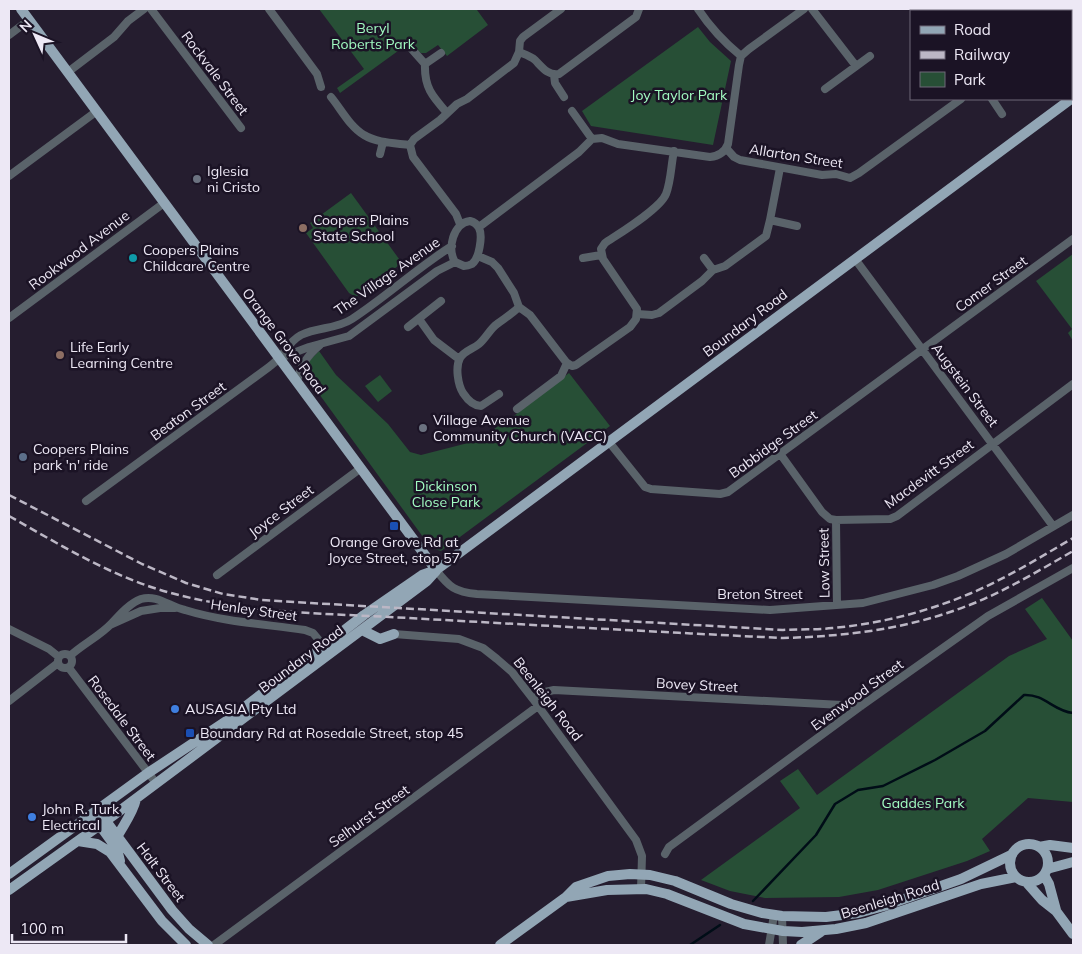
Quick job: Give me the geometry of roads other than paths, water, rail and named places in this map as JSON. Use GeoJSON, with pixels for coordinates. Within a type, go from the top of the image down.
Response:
{"type":"FeatureCollection","features":[{"type":"Feature","properties":{"kind":"main road","name":"Orange Grove Road"},"geometry":{"type":"LineString","coordinates":[[21,9],[436,570]]}},
{"type":"Feature","properties":{"kind":"main road","name":"Boundary Road"},"geometry":{"type":"LineString","coordinates":[[9,874],[148,772],[228,720],[323,645],[419,577],[436,570],[1069,100]]}},
{"type":"Feature","properties":{"kind":"main road","name":"Boundary Road"},"geometry":{"type":"LineString","coordinates":[[9,890],[136,799],[362,630],[427,581],[436,570]]}},
{"type":"Feature","properties":{"kind":"main road"},"geometry":{"type":"LineString","coordinates":[[362,630],[380,639],[394,634]]}},
{"type":"Feature","properties":{"kind":"main road"},"geometry":{"type":"LineString","coordinates":[[117,837],[134,809],[136,799]]}},
{"type":"Feature","properties":{"kind":"main road","name":"Halt Street"},"geometry":{"type":"LineString","coordinates":[[95,812],[117,849],[121,866],[162,921],[186,945]]}},
{"type":"Feature","properties":{"kind":"main road","name":"Halt Street"},"geometry":{"type":"LineString","coordinates":[[103,823],[117,837],[182,921],[208,945]]}},
{"type":"Feature","properties":{"kind":"main road"},"geometry":{"type":"LineString","coordinates":[[78,841],[104,847],[121,866]]}},
{"type":"Feature","properties":{"kind":"main road"},"geometry":{"type":"LineString","coordinates":[[1073,848],[1050,845],[1039,847],[1027,844],[1015,849],[1011,855],[1010,867],[1016,877],[1027,882],[1033,882],[1046,872],[1073,862]]}},
{"type":"Feature","properties":{"kind":"main road"},"geometry":{"type":"LineString","coordinates":[[1039,847],[1047,857],[1046,872],[1056,911]]}},
{"type":"Feature","properties":{"kind":"main road","name":"Beenleigh Road"},"geometry":{"type":"LineString","coordinates":[[642,874],[675,881],[731,904],[778,916],[826,917],[872,910],[961,879],[1011,855]]}},
{"type":"Feature","properties":{"kind":"main road"},"geometry":{"type":"LineString","coordinates":[[500,945],[566,897],[576,887],[598,878],[618,874],[642,874]]}},
{"type":"Feature","properties":{"kind":"main road","name":"Beenleigh Road"},"geometry":{"type":"LineString","coordinates":[[641,889],[668,894],[744,924],[783,932],[823,931],[866,923],[981,884],[1016,877]]}},
{"type":"Feature","properties":{"kind":"main road"},"geometry":{"type":"LineString","coordinates":[[1027,882],[1042,900],[1056,911],[1073,934]]}},
{"type":"Feature","properties":{"kind":"main road"},"geometry":{"type":"LineString","coordinates":[[566,897],[607,890],[641,889]]}},
{"type":"Feature","properties":{"kind":"main road"},"geometry":{"type":"LineString","coordinates":[[801,945],[823,931]]}},
{"type":"Feature","properties":{"kind":"street"},"geometry":{"type":"LineString","coordinates":[[68,72],[114,37],[128,21],[144,9]]}},
{"type":"Feature","properties":{"kind":"street","name":"Rockvale Street"},"geometry":{"type":"LineString","coordinates":[[151,9],[242,128]]}},
{"type":"Feature","properties":{"kind":"street"},"geometry":{"type":"LineString","coordinates":[[269,9],[317,74],[321,87]]}},
{"type":"Feature","properties":{"kind":"street"},"geometry":{"type":"LineString","coordinates":[[561,9],[523,37],[520,41],[519,52],[514,63],[467,99],[457,104],[414,139],[410,145],[413,157],[456,214],[460,224],[470,221],[479,227],[478,256],[492,262],[498,268],[514,293],[519,307],[530,315],[567,363],[572,366],[630,327],[636,319],[637,314],[634,304],[601,255],[601,249],[605,243],[652,210],[664,198],[667,193],[674,151]]}},
{"type":"Feature","properties":{"kind":"street"},"geometry":{"type":"LineString","coordinates":[[554,75],[559,74],[636,16],[639,9]]}},
{"type":"Feature","properties":{"kind":"street"},"geometry":{"type":"LineString","coordinates":[[698,9],[725,42],[742,56]]}},
{"type":"Feature","properties":{"kind":"street"},"geometry":{"type":"LineString","coordinates":[[479,227],[579,152],[592,138],[602,138],[618,144],[714,157],[720,155],[726,148],[742,56],[804,9]]}},
{"type":"Feature","properties":{"kind":"street"},"geometry":{"type":"LineString","coordinates":[[812,9],[856,66]]}},
{"type":"Feature","properties":{"kind":"street"},"geometry":{"type":"LineString","coordinates":[[9,35],[29,20]]}},
{"type":"Feature","properties":{"kind":"street"},"geometry":{"type":"LineString","coordinates":[[409,46],[425,64],[424,78],[426,87],[447,113]]}},
{"type":"Feature","properties":{"kind":"street"},"geometry":{"type":"LineString","coordinates":[[519,52],[533,58],[554,75],[555,82],[564,98]]}},
{"type":"Feature","properties":{"kind":"street"},"geometry":{"type":"LineString","coordinates":[[425,64],[441,53]]}},
{"type":"Feature","properties":{"kind":"street"},"geometry":{"type":"LineString","coordinates":[[825,89],[870,56]]}},
{"type":"Feature","properties":{"kind":"street"},"geometry":{"type":"LineString","coordinates":[[331,97],[357,130],[365,136],[383,142],[410,145]]}},
{"type":"Feature","properties":{"kind":"street","name":"Allarton Street"},"geometry":{"type":"LineString","coordinates":[[726,148],[736,158],[780,168],[822,175],[855,176],[960,100]]}},
{"type":"Feature","properties":{"kind":"street"},"geometry":{"type":"LineString","coordinates":[[993,100],[1002,114]]}},
{"type":"Feature","properties":{"kind":"street"},"geometry":{"type":"LineString","coordinates":[[9,176],[97,111]]}},
{"type":"Feature","properties":{"kind":"street"},"geometry":{"type":"LineString","coordinates":[[572,111],[592,138]]}},
{"type":"Feature","properties":{"kind":"street"},"geometry":{"type":"LineString","coordinates":[[380,154],[383,142]]}},
{"type":"Feature","properties":{"kind":"street"},"geometry":{"type":"LineString","coordinates":[[637,314],[652,315],[659,313],[702,282],[713,270],[725,266],[762,239],[768,232],[780,168]]}},
{"type":"Feature","properties":{"kind":"street","name":"Rookwood Avenue"},"geometry":{"type":"LineString","coordinates":[[9,318],[164,203]]}},
{"type":"Feature","properties":{"kind":"street"},"geometry":{"type":"LineString","coordinates":[[770,220],[797,226]]}},
{"type":"Feature","properties":{"kind":"street","name":"The Village Avenue"},"geometry":{"type":"LineString","coordinates":[[460,224],[457,228],[451,253],[455,262],[466,266],[472,264],[478,256]]}},
{"type":"Feature","properties":{"kind":"street","name":"Comer Street"},"geometry":{"type":"LineString","coordinates":[[923,350],[1073,239]]}},
{"type":"Feature","properties":{"kind":"street","name":"The Village Avenue"},"geometry":{"type":"LineString","coordinates":[[280,358],[288,345],[300,336],[314,330],[347,322],[420,267],[452,246]]}},
{"type":"Feature","properties":{"kind":"street"},"geometry":{"type":"LineString","coordinates":[[583,258],[601,255]]}},
{"type":"Feature","properties":{"kind":"street"},"geometry":{"type":"LineString","coordinates":[[704,258],[713,270]]}},
{"type":"Feature","properties":{"kind":"street","name":"Augstein Street"},"geometry":{"type":"LineString","coordinates":[[855,259],[1053,526]]}},
{"type":"Feature","properties":{"kind":"street","name":"The Village Avenue"},"geometry":{"type":"LineString","coordinates":[[280,358],[309,347],[349,336],[437,271],[455,262]]}},
{"type":"Feature","properties":{"kind":"street"},"geometry":{"type":"LineString","coordinates":[[408,327],[441,301]]}},
{"type":"Feature","properties":{"kind":"street"},"geometry":{"type":"LineString","coordinates":[[499,394],[481,406],[476,406],[462,392],[458,366],[464,354],[481,343],[497,324],[511,316],[519,307]]}},
{"type":"Feature","properties":{"kind":"street"},"geometry":{"type":"LineString","coordinates":[[418,319],[434,340],[460,359]]}},
{"type":"Feature","properties":{"kind":"street"},"geometry":{"type":"LineString","coordinates":[[297,381],[300,368],[309,354],[320,345]]}},
{"type":"Feature","properties":{"kind":"street","name":"Babbidge Street"},"geometry":{"type":"LineString","coordinates":[[609,442],[644,487],[720,494],[728,492],[923,350]]}},
{"type":"Feature","properties":{"kind":"street","name":"Beaton Street"},"geometry":{"type":"LineString","coordinates":[[86,501],[280,358]]}},
{"type":"Feature","properties":{"kind":"street"},"geometry":{"type":"LineString","coordinates":[[517,409],[561,376],[567,363]]}},
{"type":"Feature","properties":{"kind":"street","name":"Macdevitt Street"},"geometry":{"type":"LineString","coordinates":[[836,520],[890,519],[897,516],[1073,384]]}},
{"type":"Feature","properties":{"kind":"street"},"geometry":{"type":"LineString","coordinates":[[781,455],[822,512],[830,519],[836,520]]}},
{"type":"Feature","properties":{"kind":"street","name":"Joyce Street"},"geometry":{"type":"LineString","coordinates":[[217,575],[361,468]]}},
{"type":"Feature","properties":{"kind":"street","name":"Breton Street"},"geometry":{"type":"LineString","coordinates":[[436,570],[454,588],[462,592],[477,594],[770,610],[863,603],[933,585],[1006,554],[1073,515]]}},
{"type":"Feature","properties":{"kind":"street","name":"Low Street"},"geometry":{"type":"LineString","coordinates":[[836,520],[837,605]]}},
{"type":"Feature","properties":{"kind":"street","name":"Evenwood Street"},"geometry":{"type":"LineString","coordinates":[[665,854],[669,848],[861,706],[988,616],[1073,568]]}},
{"type":"Feature","properties":{"kind":"street","name":"Henley Street"},"geometry":{"type":"LineString","coordinates":[[112,624],[118,616],[143,599],[154,598],[177,608],[214,618],[305,630],[313,633],[323,645]]}},
{"type":"Feature","properties":{"kind":"street","name":"Henley Street"},"geometry":{"type":"LineString","coordinates":[[70,656],[112,624],[136,613],[148,610],[177,608]]}},
{"type":"Feature","properties":{"kind":"street"},"geometry":{"type":"LineString","coordinates":[[9,629],[49,649],[58,660],[62,668],[69,668],[72,662],[70,656],[64,654],[58,660],[9,700]]}},
{"type":"Feature","properties":{"kind":"street","name":"Beenleigh Road"},"geometry":{"type":"LineString","coordinates":[[394,634],[459,640],[476,644],[505,666],[536,702],[636,840],[642,852],[641,889]]}},
{"type":"Feature","properties":{"kind":"street","name":"Rosedale Street"},"geometry":{"type":"LineString","coordinates":[[69,668],[156,784]]}},
{"type":"Feature","properties":{"kind":"street","name":"Bovey Street"},"geometry":{"type":"LineString","coordinates":[[536,702],[545,692],[554,690],[861,706]]}},
{"type":"Feature","properties":{"kind":"street","name":"Selhurst Street"},"geometry":{"type":"LineString","coordinates":[[214,945],[536,702]]}},
{"type":"Feature","properties":{"kind":"street"},"geometry":{"type":"LineString","coordinates":[[769,945],[772,930],[778,916]]}},
{"type":"Feature","properties":{"kind":"street"},"geometry":{"type":"LineString","coordinates":[[778,916],[783,932],[783,945]]}},
{"type":"Feature","properties":{"kind":"waterway"},"geometry":{"type":"LineString","coordinates":[[753,901],[816,835],[835,804],[858,790],[883,786],[935,760],[985,731],[1024,695],[1038,697],[1066,712],[1073,713]]}},
{"type":"Feature","properties":{"kind":"waterway"},"geometry":{"type":"LineString","coordinates":[[690,945],[720,925]]}},
{"type":"Feature","properties":{"kind":"railway"},"geometry":{"type":"LineString","coordinates":[[9,495],[142,564],[186,583],[223,594],[262,600],[783,630],[826,629],[867,624],[936,606],[996,582],[1073,538]]}},
{"type":"Feature","properties":{"kind":"railway"},"geometry":{"type":"LineString","coordinates":[[9,516],[78,555],[132,580],[182,596],[214,603],[278,611],[783,638],[879,630],[949,613],[998,592],[1073,551]]}},
{"type":"Feature","properties":{"kind":"place","name":"Iglesia ni Cristo"},"geometry":{"type":"Point","coordinates":[197,179]}},
{"type":"Feature","properties":{"kind":"place","name":"Coopers Plains State School"},"geometry":{"type":"Point","coordinates":[303,228]}},
{"type":"Feature","properties":{"kind":"place","name":"Coopers Plains Childcare Centre"},"geometry":{"type":"Point","coordinates":[133,258]}},
{"type":"Feature","properties":{"kind":"place","name":"Life Early Learning Centre"},"geometry":{"type":"Point","coordinates":[60,355]}},
{"type":"Feature","properties":{"kind":"place","name":"Village Avenue Community Church (VACC)"},"geometry":{"type":"Point","coordinates":[423,428]}},
{"type":"Feature","properties":{"kind":"place","name":"Coopers Plains park 'n' ride"},"geometry":{"type":"Point","coordinates":[23,457]}},
{"type":"Feature","properties":{"kind":"place","name":"Orange Grove Rd at Joyce Street, stop 57"},"geometry":{"type":"Point","coordinates":[394,526]}},
{"type":"Feature","properties":{"kind":"place","name":"AUSASIA Pty Ltd"},"geometry":{"type":"Point","coordinates":[175,709]}},
{"type":"Feature","properties":{"kind":"place","name":"Boundary Rd at Rosedale Street, stop 45"},"geometry":{"type":"Point","coordinates":[190,733]}},
{"type":"Feature","properties":{"kind":"place","name":"John R. Turk Electrical"},"geometry":{"type":"Point","coordinates":[32,817]}},
{"type":"Feature","properties":{"kind":"park label","name":"Beryl Roberts Park"},"geometry":{"type":"Point","coordinates":[373,36]}},
{"type":"Feature","properties":{"kind":"park label","name":"Joy Taylor Park"},"geometry":{"type":"Point","coordinates":[679,95]}},
{"type":"Feature","properties":{"kind":"park label","name":"Dickinson Close Park"},"geometry":{"type":"Point","coordinates":[446,494]}},
{"type":"Feature","properties":{"kind":"park label","name":"Gaddes Park"},"geometry":{"type":"Point","coordinates":[923,803]}}]}
